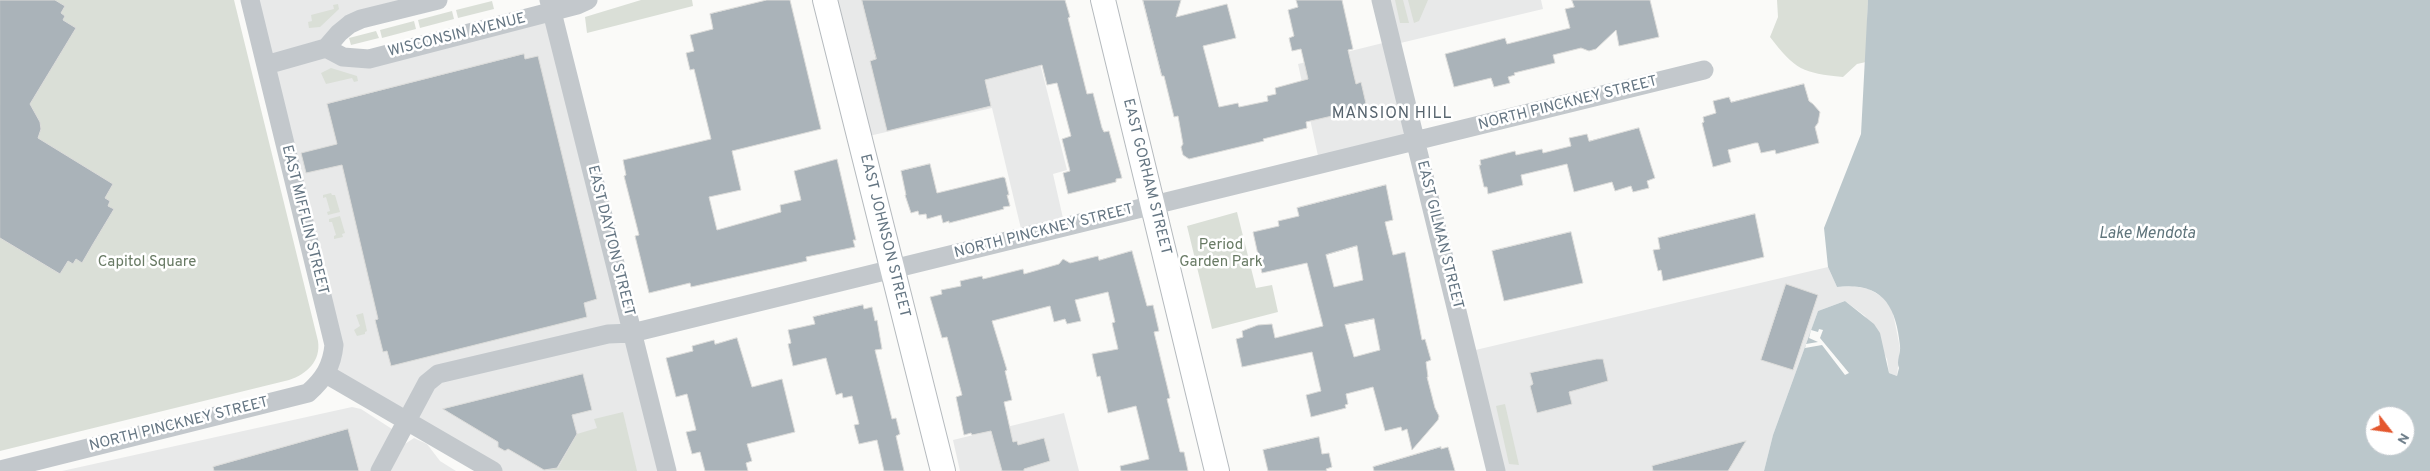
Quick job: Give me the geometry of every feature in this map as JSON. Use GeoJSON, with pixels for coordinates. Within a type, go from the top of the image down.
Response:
{"type":"FeatureCollection","features":[{"type":"Feature","properties":{"kind":"main road","name":"EAST JOHNSON STREET"},"geometry":{"type":"LineString","coordinates":[[825,0],[943,471]]}},
{"type":"Feature","properties":{"kind":"main road","name":"EAST GORHAM STREET"},"geometry":{"type":"LineString","coordinates":[[1103,0],[1217,471]]}},
{"type":"Feature","properties":{"kind":"street","name":"EAST MIFFLIN STREET"},"geometry":{"type":"LineString","coordinates":[[250,0],[334,345],[331,363],[326,374]]}},
{"type":"Feature","properties":{"kind":"street"},"geometry":{"type":"LineString","coordinates":[[266,65],[326,48],[350,24],[438,0]]}},
{"type":"Feature","properties":{"kind":"street","name":"WISCONSIN AVENUE"},"geometry":{"type":"LineString","coordinates":[[326,48],[343,57],[369,59],[551,6],[577,5],[588,0]]}},
{"type":"Feature","properties":{"kind":"street","name":"EAST GILMAN STREET"},"geometry":{"type":"LineString","coordinates":[[1381,0],[1496,471]]}},
{"type":"Feature","properties":{"kind":"street","name":"EAST DAYTON STREET"},"geometry":{"type":"LineString","coordinates":[[551,6],[667,471]]}},
{"type":"Feature","properties":{"kind":"street","name":"NORTH PINCKNEY STREET"},"geometry":{"type":"LineString","coordinates":[[407,420],[430,380],[438,374],[608,334],[632,333],[1704,70]]}},
{"type":"Feature","properties":{"kind":"street"},"geometry":{"type":"LineString","coordinates":[[326,374],[493,471]]}},
{"type":"Feature","properties":{"kind":"street","name":"NORTH PINCKNEY STREET"},"geometry":{"type":"LineString","coordinates":[[0,470],[26,467],[308,393],[318,385],[326,374]]}},
{"type":"Feature","properties":{"kind":"street"},"geometry":{"type":"LineString","coordinates":[[380,471],[407,420]]}},
{"type":"Feature","properties":{"kind":"shaded area"},"geometry":{"type":"Polygon","coordinates":[[[250,0],[438,0],[361,19],[326,48],[343,57],[553,12],[667,471],[493,471],[326,374],[331,363],[250,0]]]}},
{"type":"Feature","properties":{"kind":"shaded area"},"geometry":{"type":"Polygon","coordinates":[[[825,0],[1024,0],[1067,170],[1053,174],[1065,227],[1023,237],[992,108],[860,138],[825,0]]]}},
{"type":"Feature","properties":{"kind":"shaded area"},"geometry":{"type":"Polygon","coordinates":[[[1381,0],[1541,0],[1543,9],[1392,45],[1416,141],[1320,165],[1298,64],[1391,41],[1381,0]]]}},
{"type":"Feature","properties":{"kind":"shaded area"},"geometry":{"type":"Polygon","coordinates":[[[1828,267],[1837,287],[1853,286],[1869,289],[1881,296],[1892,308],[1900,348],[1897,376],[1889,373],[1887,359],[1865,316],[1845,301],[1818,311],[1773,435],[1764,471],[1496,471],[1467,352],[1828,267]]]}},
{"type":"Feature","properties":{"kind":"shaded area"},"geometry":{"type":"Polygon","coordinates":[[[352,407],[361,409],[392,429],[373,471],[62,471],[352,407]]]}},
{"type":"Feature","properties":{"kind":"shaded area"},"geometry":{"type":"Polygon","coordinates":[[[1064,413],[1079,471],[960,471],[953,440],[1064,413]]]}},
{"type":"Feature","properties":{"kind":"shaded area"},"geometry":{"type":"Polygon","coordinates":[[[414,438],[427,444],[440,461],[456,471],[390,471],[405,444],[414,438]]]}},
{"type":"Feature","properties":{"kind":"green space","name":"Capitol Square"},"geometry":{"type":"Polygon","coordinates":[[[0,0],[234,0],[318,341],[315,361],[307,370],[289,380],[0,451],[0,0]]]}},
{"type":"Feature","properties":{"kind":"green space"},"geometry":{"type":"Polygon","coordinates":[[[641,0],[692,0],[693,6],[587,33],[585,17],[641,0]]]}},
{"type":"Feature","properties":{"kind":"green space"},"geometry":{"type":"Polygon","coordinates":[[[1395,0],[1403,0],[1409,23],[1400,23],[1395,0]]]}},
{"type":"Feature","properties":{"kind":"green space"},"geometry":{"type":"Polygon","coordinates":[[[1408,0],[1428,0],[1419,21],[1414,23],[1408,0]]]}},
{"type":"Feature","properties":{"kind":"green space"},"geometry":{"type":"Polygon","coordinates":[[[1777,0],[1868,0],[1866,62],[1857,64],[1843,77],[1818,74],[1801,68],[1786,57],[1770,37],[1778,17],[1777,0]]]}},
{"type":"Feature","properties":{"kind":"green space"},"geometry":{"type":"Polygon","coordinates":[[[492,1],[494,9],[458,18],[456,10],[492,1]]]}},
{"type":"Feature","properties":{"kind":"green space"},"geometry":{"type":"Polygon","coordinates":[[[338,4],[339,9],[320,27],[309,28],[308,22],[312,21],[311,15],[334,9],[333,5],[338,4]]]}},
{"type":"Feature","properties":{"kind":"green space"},"geometry":{"type":"Polygon","coordinates":[[[452,11],[454,19],[420,28],[418,20],[452,11]]]}},
{"type":"Feature","properties":{"kind":"green space"},"geometry":{"type":"Polygon","coordinates":[[[414,21],[416,29],[382,38],[380,30],[414,21]]]}},
{"type":"Feature","properties":{"kind":"green space"},"geometry":{"type":"Polygon","coordinates":[[[376,31],[379,38],[351,45],[349,38],[376,31]]]}},
{"type":"Feature","properties":{"kind":"green space"},"geometry":{"type":"Polygon","coordinates":[[[331,68],[357,76],[358,81],[354,82],[352,78],[326,84],[321,73],[331,68]]]}},
{"type":"Feature","properties":{"kind":"green space"},"geometry":{"type":"Polygon","coordinates":[[[331,193],[335,195],[340,212],[328,215],[327,212],[330,211],[326,197],[323,198],[323,195],[331,193]]]}},
{"type":"Feature","properties":{"kind":"green space","name":"Period Garden Park"},"geometry":{"type":"Polygon","coordinates":[[[1237,212],[1256,288],[1272,285],[1278,312],[1212,329],[1187,226],[1237,212]]]}},
{"type":"Feature","properties":{"kind":"green space"},"geometry":{"type":"Polygon","coordinates":[[[340,216],[345,233],[342,234],[343,237],[334,239],[336,235],[332,222],[329,222],[329,219],[340,216]]]}},
{"type":"Feature","properties":{"kind":"green space"},"geometry":{"type":"Polygon","coordinates":[[[363,313],[367,331],[365,334],[357,336],[354,330],[360,326],[356,315],[363,313]]]}},
{"type":"Feature","properties":{"kind":"green space"},"geometry":{"type":"Polygon","coordinates":[[[1505,404],[1519,465],[1509,464],[1496,406],[1505,404]]]}},
{"type":"Feature","properties":{"kind":"green space"},"geometry":{"type":"Polygon","coordinates":[[[623,412],[637,471],[544,470],[558,468],[577,434],[597,428],[594,419],[623,412]]]}},
{"type":"Feature","properties":{"kind":"water","name":"Lake Mendota"},"geometry":{"type":"Polygon","coordinates":[[[1868,0],[2430,0],[2430,471],[1764,471],[1773,435],[1818,311],[1845,301],[1874,324],[1880,333],[1889,373],[1897,376],[1899,368],[1900,346],[1898,331],[1890,308],[1884,299],[1865,288],[1852,286],[1837,287],[1828,267],[1824,228],[1861,134],[1868,0]]]}},
{"type":"Feature","properties":{"kind":"pier"},"geometry":{"type":"Polygon","coordinates":[[[1819,329],[1823,330],[1820,338],[1849,373],[1845,375],[1822,345],[1805,348],[1806,344],[1818,342],[1809,338],[1811,330],[1818,332],[1819,329]]]}},
{"type":"Feature","properties":{"kind":"building"},"geometry":{"type":"Polygon","coordinates":[[[0,0],[55,0],[65,6],[61,13],[65,16],[63,20],[76,28],[30,104],[40,122],[41,129],[38,138],[113,184],[105,198],[110,201],[108,206],[114,209],[82,263],[76,259],[73,264],[68,261],[60,274],[0,238],[0,0]]]}},
{"type":"Feature","properties":{"kind":"building"},"geometry":{"type":"Polygon","coordinates":[[[767,0],[790,0],[821,129],[732,151],[741,190],[709,197],[717,230],[781,212],[780,205],[801,200],[794,171],[837,159],[856,240],[853,240],[855,247],[806,257],[807,261],[691,287],[690,283],[649,293],[635,236],[639,235],[624,176],[626,175],[623,160],[711,139],[694,69],[690,70],[686,53],[694,51],[690,35],[713,29],[710,14],[767,0]]]}},
{"type":"Feature","properties":{"kind":"building"},"geometry":{"type":"Polygon","coordinates":[[[862,0],[1065,0],[1087,94],[1093,93],[1102,128],[1104,132],[1109,131],[1122,178],[1116,179],[1116,182],[1068,194],[1063,173],[1070,171],[1062,139],[1071,136],[1057,83],[1047,85],[1042,65],[985,80],[991,106],[887,131],[870,61],[876,59],[862,0]]]}},
{"type":"Feature","properties":{"kind":"building"},"geometry":{"type":"Polygon","coordinates":[[[1143,0],[1181,0],[1176,17],[1227,4],[1236,38],[1203,46],[1219,107],[1238,103],[1239,107],[1268,101],[1267,96],[1276,94],[1275,88],[1308,79],[1301,49],[1292,51],[1289,38],[1294,36],[1288,10],[1298,7],[1296,0],[1342,0],[1353,49],[1348,50],[1356,84],[1361,82],[1367,108],[1306,122],[1307,128],[1263,139],[1264,141],[1189,159],[1183,155],[1178,116],[1174,117],[1143,0]]]}},
{"type":"Feature","properties":{"kind":"building"},"geometry":{"type":"Polygon","coordinates":[[[1572,0],[1650,0],[1659,37],[1619,46],[1616,30],[1596,49],[1589,51],[1581,48],[1553,55],[1555,63],[1514,73],[1515,75],[1508,77],[1510,83],[1494,87],[1491,78],[1454,87],[1445,54],[1505,38],[1507,44],[1570,28],[1565,9],[1574,7],[1572,0]]]}},
{"type":"Feature","properties":{"kind":"building"},"geometry":{"type":"Polygon","coordinates":[[[524,54],[525,59],[538,56],[597,299],[584,303],[587,317],[391,366],[387,351],[383,352],[375,320],[378,319],[342,165],[306,173],[301,153],[337,144],[327,104],[524,54]]]}},
{"type":"Feature","properties":{"kind":"building"},"geometry":{"type":"Polygon","coordinates":[[[1804,84],[1809,101],[1820,112],[1818,123],[1815,127],[1819,143],[1776,154],[1775,150],[1761,153],[1758,143],[1755,143],[1728,150],[1731,162],[1713,167],[1702,123],[1704,122],[1703,117],[1716,113],[1713,101],[1729,97],[1731,102],[1804,84]]]}},
{"type":"Feature","properties":{"kind":"building"},"geometry":{"type":"Polygon","coordinates":[[[1639,128],[1655,178],[1647,181],[1649,188],[1633,192],[1631,186],[1615,191],[1612,182],[1574,192],[1567,164],[1521,175],[1523,185],[1488,194],[1487,187],[1484,187],[1479,165],[1481,165],[1480,160],[1515,151],[1516,155],[1542,149],[1543,153],[1571,146],[1569,138],[1587,134],[1589,141],[1639,128]]]}},
{"type":"Feature","properties":{"kind":"building"},"geometry":{"type":"Polygon","coordinates":[[[930,164],[937,193],[1005,178],[1010,206],[949,223],[949,221],[943,223],[941,215],[927,219],[926,214],[919,215],[918,211],[911,213],[905,195],[901,171],[930,164]]]}},
{"type":"Feature","properties":{"kind":"building"},"geometry":{"type":"Polygon","coordinates":[[[1386,185],[1393,220],[1385,222],[1393,255],[1405,252],[1422,340],[1425,339],[1431,360],[1426,362],[1427,377],[1439,416],[1438,420],[1412,450],[1407,429],[1402,431],[1401,427],[1385,431],[1373,387],[1346,394],[1348,404],[1345,405],[1346,408],[1311,417],[1306,395],[1321,391],[1312,352],[1242,367],[1236,339],[1243,337],[1242,331],[1258,325],[1272,324],[1275,338],[1323,326],[1307,263],[1262,273],[1253,232],[1279,226],[1278,221],[1299,216],[1297,208],[1386,185]],[[1357,246],[1326,255],[1334,287],[1363,280],[1357,246]],[[1374,319],[1345,325],[1354,357],[1380,350],[1374,319]]]}},
{"type":"Feature","properties":{"kind":"building"},"geometry":{"type":"Polygon","coordinates":[[[1755,214],[1764,257],[1663,281],[1661,270],[1658,271],[1653,250],[1660,249],[1658,238],[1755,214]]]}},
{"type":"Feature","properties":{"kind":"building"},"geometry":{"type":"Polygon","coordinates":[[[1571,232],[1583,283],[1504,301],[1492,251],[1571,232]]]}},
{"type":"Feature","properties":{"kind":"building"},"geometry":{"type":"Polygon","coordinates":[[[1132,251],[1147,306],[1153,305],[1159,331],[1154,332],[1170,398],[1167,399],[1180,452],[1184,452],[1188,471],[1121,471],[1120,466],[1149,459],[1136,406],[1108,413],[1100,376],[1097,377],[1092,354],[1118,349],[1112,323],[1115,322],[1108,292],[1075,300],[1081,321],[1067,324],[1065,319],[1054,322],[1050,306],[992,321],[1007,370],[1005,371],[1012,400],[1004,402],[1013,442],[1017,441],[1018,445],[1044,438],[1050,461],[1024,469],[1024,471],[1002,471],[991,431],[964,435],[956,397],[962,395],[947,337],[942,338],[930,297],[942,294],[941,290],[961,286],[960,281],[982,276],[983,279],[1023,269],[1024,274],[1059,264],[1063,259],[1070,263],[1098,256],[1099,260],[1132,251]]]}},
{"type":"Feature","properties":{"kind":"building"},"geometry":{"type":"Polygon","coordinates":[[[1786,284],[1818,295],[1793,370],[1761,360],[1786,284]]]}},
{"type":"Feature","properties":{"kind":"building"},"geometry":{"type":"Polygon","coordinates":[[[863,305],[864,309],[872,307],[875,321],[877,320],[882,349],[875,350],[892,419],[896,418],[900,434],[896,436],[904,471],[884,471],[877,440],[859,444],[854,425],[859,424],[852,396],[843,398],[842,393],[836,395],[826,358],[793,366],[788,344],[791,343],[788,330],[815,324],[813,317],[863,305]]]}},
{"type":"Feature","properties":{"kind":"building"},"geometry":{"type":"Polygon","coordinates":[[[737,338],[752,387],[782,379],[795,432],[747,444],[752,461],[746,463],[748,471],[705,471],[700,452],[692,454],[686,432],[696,430],[687,394],[676,397],[666,358],[693,351],[692,346],[714,340],[715,344],[737,338]]]}},
{"type":"Feature","properties":{"kind":"building"},"geometry":{"type":"Polygon","coordinates":[[[1603,359],[1608,381],[1569,392],[1572,404],[1537,413],[1530,386],[1533,384],[1530,373],[1603,359]]]}},
{"type":"Feature","properties":{"kind":"building"},"geometry":{"type":"Polygon","coordinates":[[[583,374],[592,410],[572,415],[577,434],[557,468],[544,470],[508,449],[505,451],[498,447],[498,442],[443,409],[583,374]]]}},
{"type":"Feature","properties":{"kind":"building"},"geometry":{"type":"Polygon","coordinates":[[[348,429],[359,471],[214,471],[213,467],[348,429]]]}},
{"type":"Feature","properties":{"kind":"building"},"geometry":{"type":"Polygon","coordinates":[[[1319,437],[1322,454],[1329,453],[1332,467],[1326,469],[1327,471],[1268,471],[1263,450],[1319,437]]]}},
{"type":"Feature","properties":{"kind":"building"},"geometry":{"type":"Polygon","coordinates":[[[1746,441],[1728,471],[1653,471],[1652,466],[1746,441]]]}},
{"type":"Feature","properties":{"kind":"building"},"geometry":{"type":"Polygon","coordinates":[[[1441,447],[1441,449],[1448,447],[1455,471],[1374,471],[1373,467],[1441,447]]]}},
{"type":"Feature","properties":{"kind":"district","name":"MANSION HILL"},"geometry":{"type":"Point","coordinates":[1392,115]}}]}
